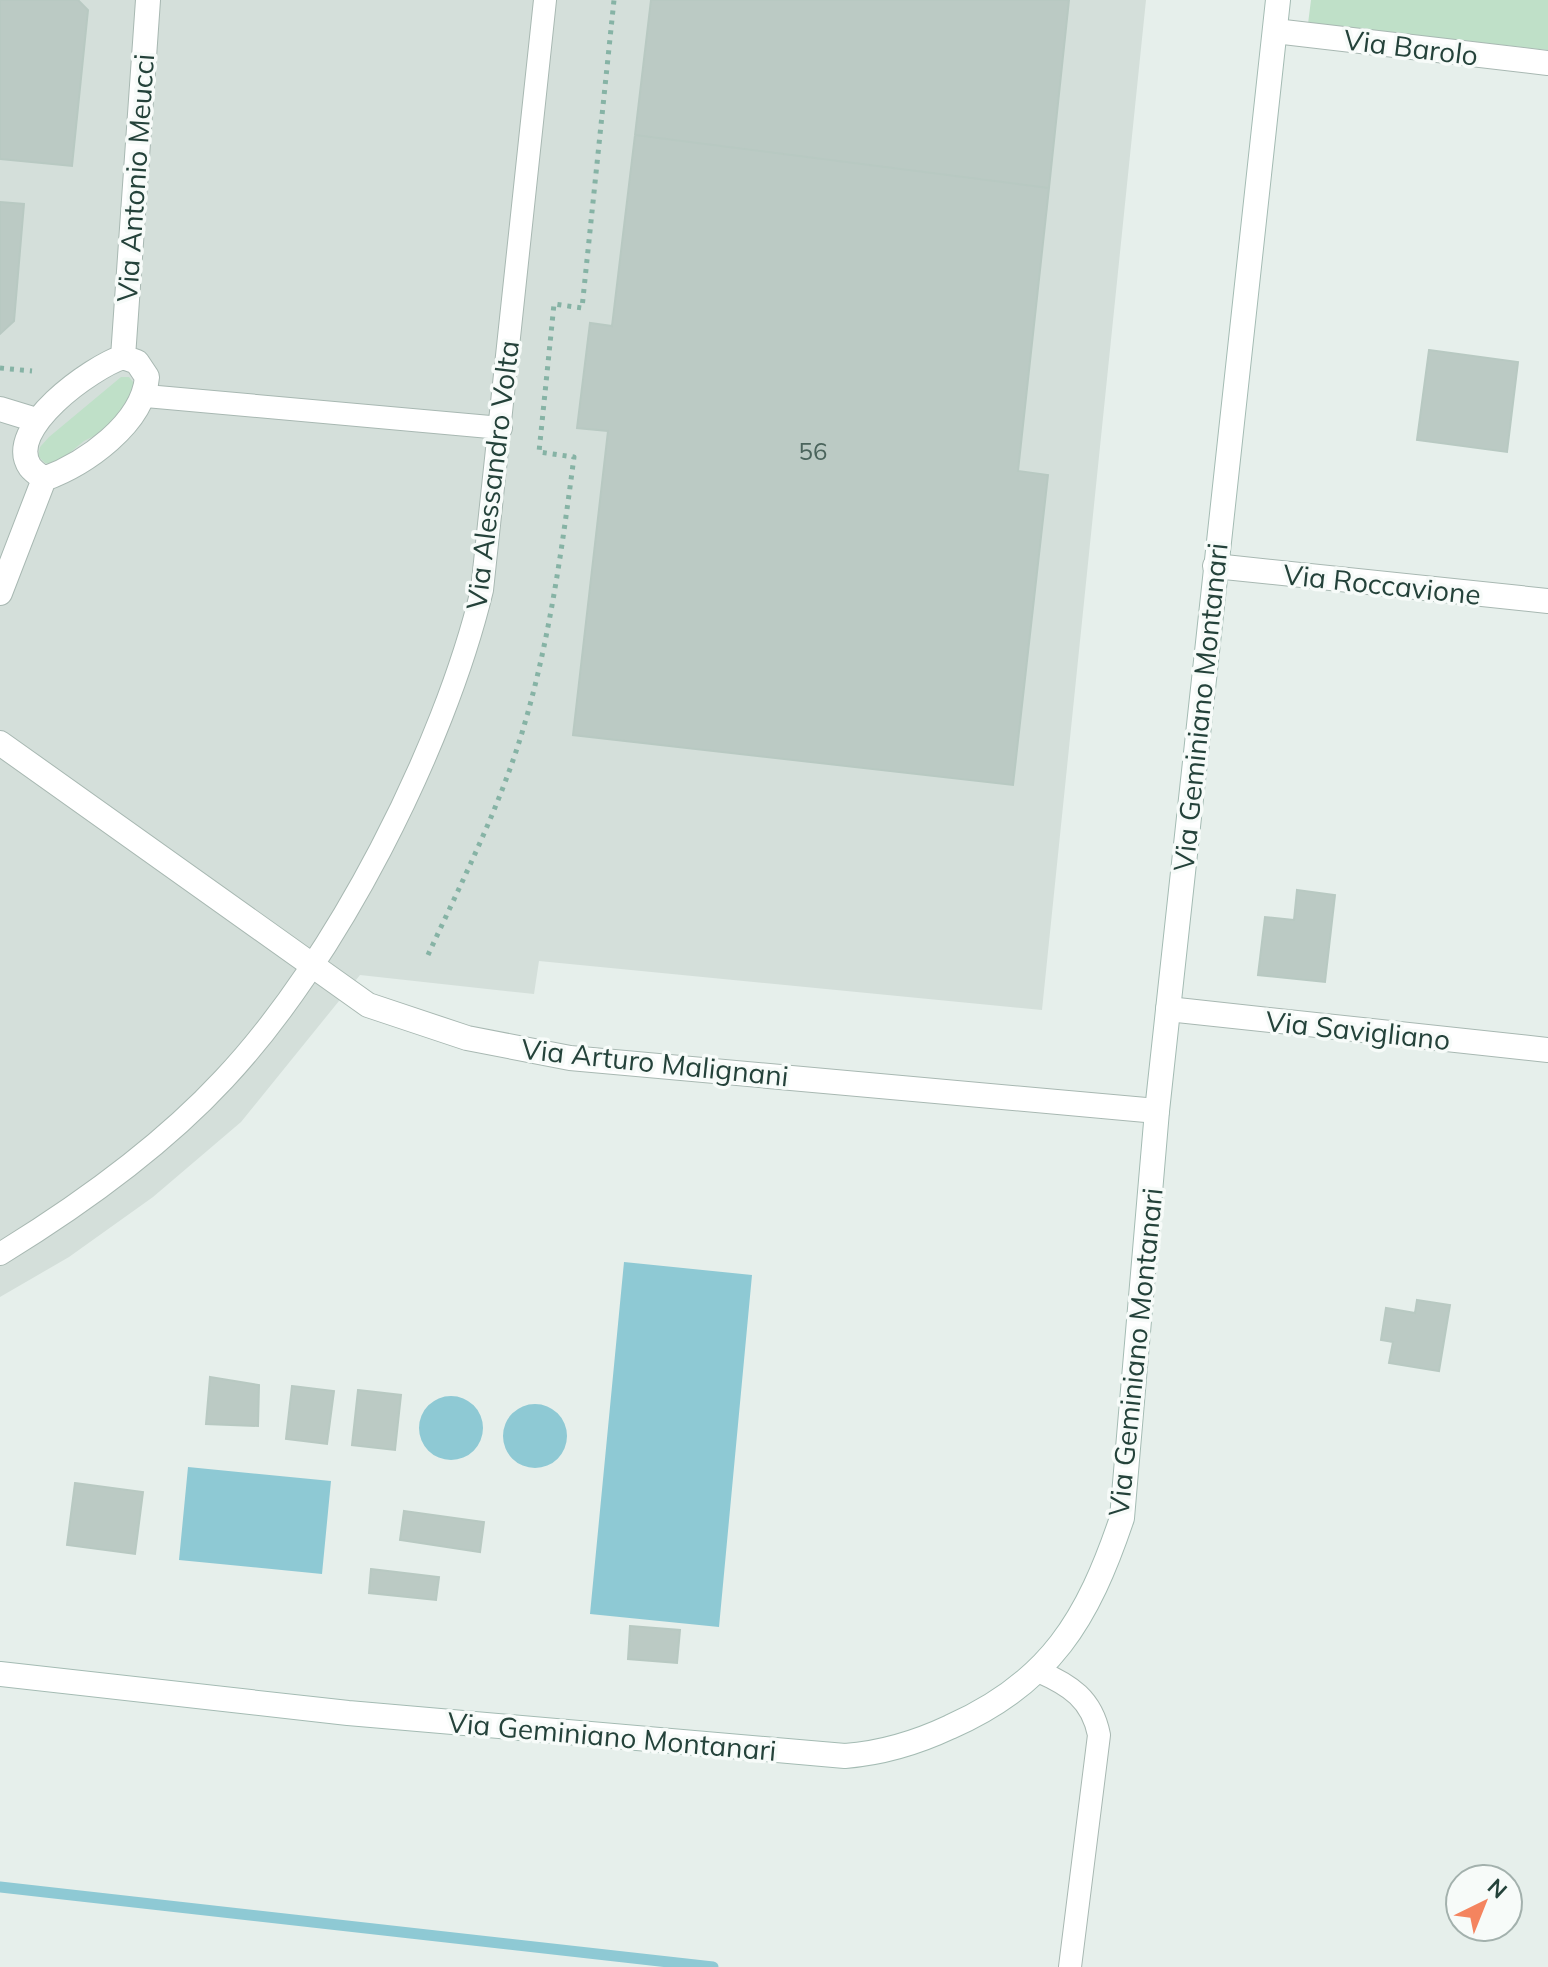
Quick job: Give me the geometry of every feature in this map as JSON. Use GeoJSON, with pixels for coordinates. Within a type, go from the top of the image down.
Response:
{"type":"FeatureCollection","features":[{"type":"Feature","properties":{"kind":"street","name":"Via Antonio Meucci"},"geometry":{"type":"LineString","coordinates":[[123,357],[148,0]]}},
{"type":"Feature","properties":{"kind":"street","name":"Via Geminiano Montanari"},"geometry":{"type":"LineString","coordinates":[[0,1674],[377,1715],[845,1756],[912,1744],[993,1708],[1038,1671],[1070,1634],[1102,1579],[1122,1518],[1131,1447],[1157,1111],[1278,0]]}},
{"type":"Feature","properties":{"kind":"street","name":"Via Barolo"},"geometry":{"type":"LineString","coordinates":[[1275,31],[1548,63]]}},
{"type":"Feature","properties":{"kind":"street"},"geometry":{"type":"LineString","coordinates":[[0,593],[44,479],[63,472],[98,447],[132,417],[146,396],[147,377],[137,362],[123,357],[106,362],[36,420],[25,445],[29,466],[44,479]]}},
{"type":"Feature","properties":{"kind":"street"},"geometry":{"type":"LineString","coordinates":[[0,409],[36,420]]}},
{"type":"Feature","properties":{"kind":"street","name":"Via Roccavione"},"geometry":{"type":"LineString","coordinates":[[1215,566],[1548,601]]}},
{"type":"Feature","properties":{"kind":"street","name":"Via Arturo Malignani"},"geometry":{"type":"LineString","coordinates":[[0,743],[310,967],[368,1005],[467,1038],[570,1058],[1157,1111]]}},
{"type":"Feature","properties":{"kind":"street","name":"Via Savigliano"},"geometry":{"type":"LineString","coordinates":[[1168,1009],[1548,1050]]}},
{"type":"Feature","properties":{"kind":"lane","name":"Via Alessandro Volta"},"geometry":{"type":"LineString","coordinates":[[0,1254],[124,1170],[223,1081],[270,1025],[355,894],[437,730],[470,642],[482,590],[545,0]]}},
{"type":"Feature","properties":{"kind":"lane"},"geometry":{"type":"LineString","coordinates":[[146,396],[501,428]]}},
{"type":"Feature","properties":{"kind":"lane"},"geometry":{"type":"LineString","coordinates":[[1038,1671],[1074,1689],[1084,1700],[1099,1735],[1070,1967]]}},
{"type":"Feature","properties":{"kind":"path"},"geometry":{"type":"LineString","coordinates":[[428,955],[482,835],[524,728],[551,621],[574,457],[539,452],[540,437],[554,304],[582,308],[614,0]]}},
{"type":"Feature","properties":{"kind":"path"},"geometry":{"type":"LineString","coordinates":[[0,368],[32,371]]}},
{"type":"Feature","properties":{"kind":"shaded area"},"geometry":{"type":"Polygon","coordinates":[[[0,0],[1146,0],[1042,1010],[539,961],[534,994],[360,975],[241,1122],[153,1197],[69,1257],[0,1297],[0,0]]]}},
{"type":"Feature","properties":{"kind":"green space"},"geometry":{"type":"Polygon","coordinates":[[[1311,0],[1548,0],[1548,50],[1308,24],[1311,0]]]}},
{"type":"Feature","properties":{"kind":"green space"},"geometry":{"type":"Polygon","coordinates":[[[121,377],[129,377],[138,388],[112,427],[84,441],[55,465],[45,463],[38,456],[40,447],[121,377]]]}},
{"type":"Feature","properties":{"kind":"water"},"geometry":{"type":"Polygon","coordinates":[[[624,1262],[752,1275],[719,1627],[590,1614],[624,1262]]]}},
{"type":"Feature","properties":{"kind":"water"},"geometry":{"type":"Polygon","coordinates":[[[451,1396],[469,1402],[477,1410],[483,1428],[477,1446],[469,1454],[451,1460],[433,1454],[425,1446],[419,1428],[425,1410],[433,1402],[451,1396]]]}},
{"type":"Feature","properties":{"kind":"water"},"geometry":{"type":"Polygon","coordinates":[[[535,1404],[553,1410],[561,1418],[567,1436],[561,1454],[553,1462],[535,1468],[517,1462],[509,1454],[503,1436],[509,1418],[517,1410],[535,1404]]]}},
{"type":"Feature","properties":{"kind":"water"},"geometry":{"type":"Polygon","coordinates":[[[188,1467],[331,1481],[322,1574],[179,1560],[188,1467]]]}},
{"type":"Feature","properties":{"kind":"building"},"geometry":{"type":"Polygon","coordinates":[[[0,0],[78,0],[88,10],[72,166],[0,159],[0,0]]]}},
{"type":"Feature","properties":{"kind":"building"},"geometry":{"type":"Polygon","coordinates":[[[651,0],[1069,0],[1049,188],[635,135],[651,0]]]}},
{"type":"Feature","properties":{"kind":"building"},"geometry":{"type":"Polygon","coordinates":[[[635,135],[1049,188],[1018,471],[1048,475],[1013,785],[573,735],[608,431],[577,428],[590,323],[612,326],[635,135]]]}},
{"type":"Feature","properties":{"kind":"building"},"geometry":{"type":"Polygon","coordinates":[[[0,202],[24,204],[14,321],[0,334],[0,202]]]}},
{"type":"Feature","properties":{"kind":"building"},"geometry":{"type":"Polygon","coordinates":[[[1429,350],[1518,362],[1507,452],[1417,440],[1429,350]]]}},
{"type":"Feature","properties":{"kind":"building"},"geometry":{"type":"Polygon","coordinates":[[[1297,890],[1335,895],[1325,982],[1258,975],[1265,917],[1294,920],[1297,890]]]}},
{"type":"Feature","properties":{"kind":"building"},"geometry":{"type":"Polygon","coordinates":[[[1417,1300],[1450,1305],[1439,1371],[1389,1363],[1393,1342],[1381,1340],[1386,1308],[1415,1313],[1417,1300]]]}},
{"type":"Feature","properties":{"kind":"building"},"geometry":{"type":"Polygon","coordinates":[[[210,1377],[259,1385],[258,1426],[206,1424],[210,1377]]]}},
{"type":"Feature","properties":{"kind":"building"},"geometry":{"type":"Polygon","coordinates":[[[292,1386],[334,1391],[327,1444],[286,1439],[292,1386]]]}},
{"type":"Feature","properties":{"kind":"building"},"geometry":{"type":"Polygon","coordinates":[[[358,1390],[401,1395],[395,1450],[352,1445],[358,1390]]]}},
{"type":"Feature","properties":{"kind":"building"},"geometry":{"type":"Polygon","coordinates":[[[75,1483],[143,1492],[135,1554],[67,1545],[75,1483]]]}},
{"type":"Feature","properties":{"kind":"building"},"geometry":{"type":"Polygon","coordinates":[[[404,1511],[484,1522],[480,1552],[400,1540],[404,1511]]]}},
{"type":"Feature","properties":{"kind":"building"},"geometry":{"type":"Polygon","coordinates":[[[371,1569],[439,1577],[436,1600],[369,1593],[371,1569]]]}},
{"type":"Feature","properties":{"kind":"building"},"geometry":{"type":"Polygon","coordinates":[[[630,1626],[680,1630],[677,1663],[628,1659],[630,1626]]]}},
{"type":"Feature","properties":{"kind":"waterway"},"geometry":{"type":"LineString","coordinates":[[0,1887],[713,1967]]}}]}
